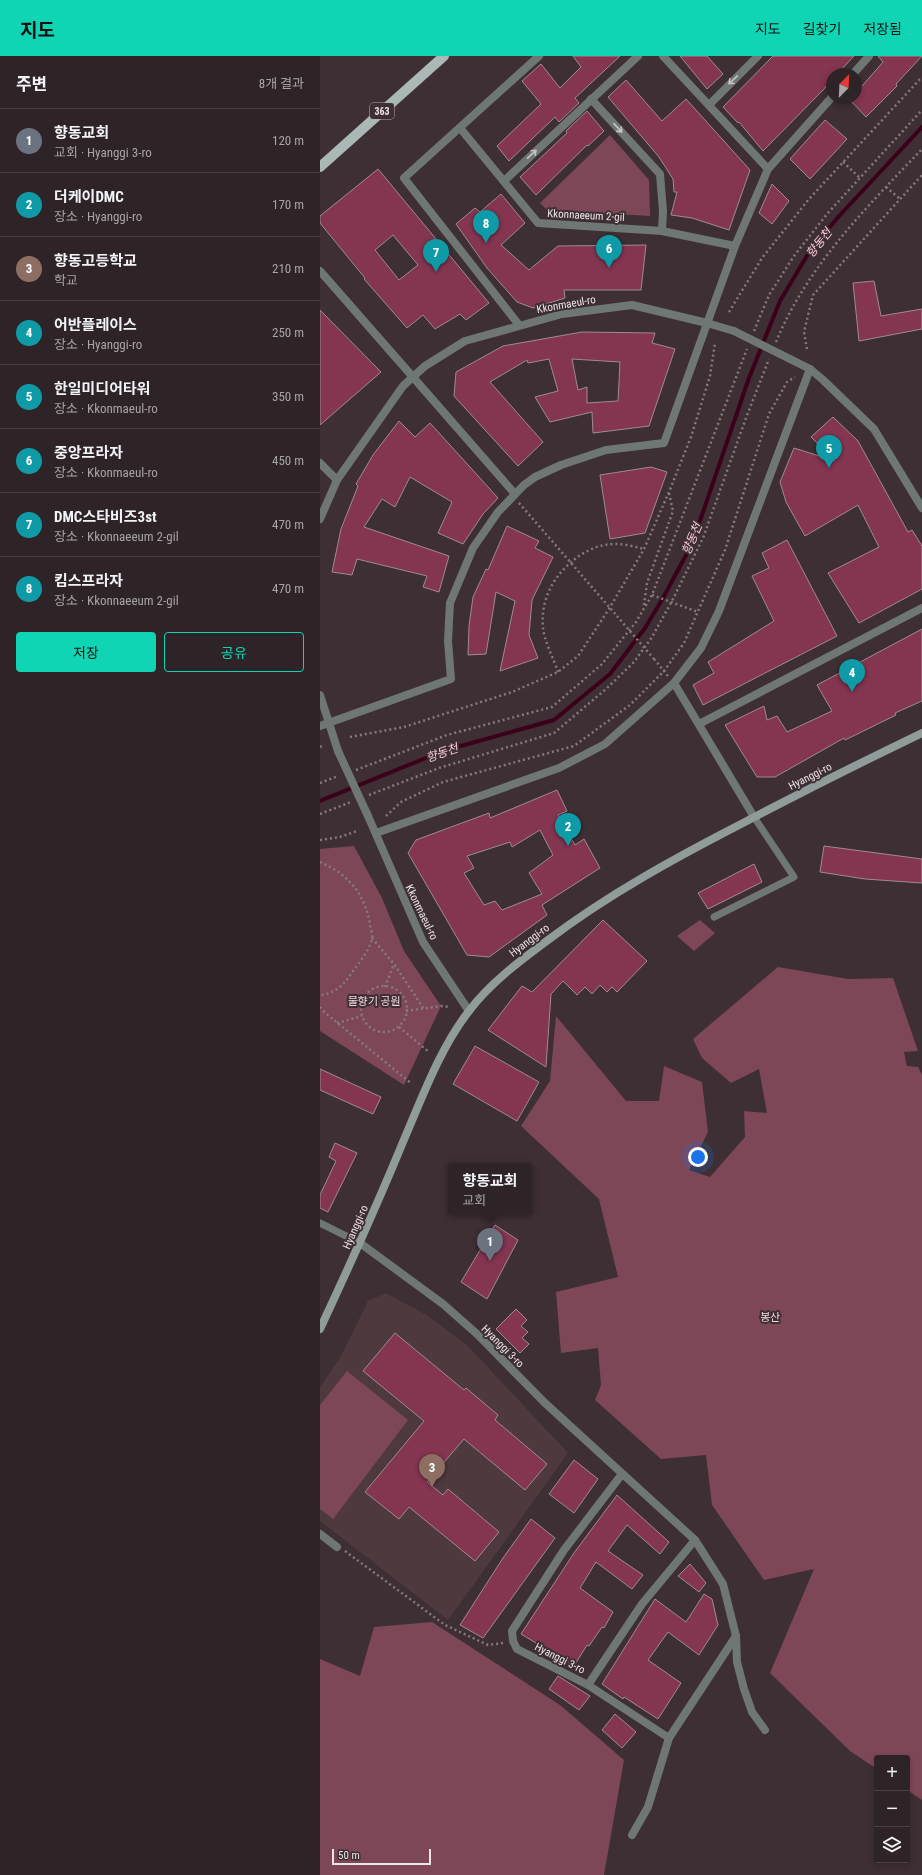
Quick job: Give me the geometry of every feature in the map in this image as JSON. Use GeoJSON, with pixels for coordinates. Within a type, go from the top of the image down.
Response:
{"type":"FeatureCollection","features":[{"type":"Feature","properties":{"kind":"main road","name":"363"},"geometry":{"type":"LineString","coordinates":[[320,167],[444,56]]}},
{"type":"Feature","properties":{"kind":"main road","name":"Hyanggi-ro"},"geometry":{"type":"LineString","coordinates":[[320,1329],[360,1243],[430,1081],[454,1034],[469,1010],[517,963],[584,913],[666,862],[922,733]]}},
{"type":"Feature","properties":{"kind":"street"},"geometry":{"type":"LineString","coordinates":[[519,325],[404,178],[539,56]]}},
{"type":"Feature","properties":{"kind":"street"},"geometry":{"type":"LineString","coordinates":[[504,181],[638,56]]}},
{"type":"Feature","properties":{"kind":"street"},"geometry":{"type":"LineString","coordinates":[[663,56],[768,169]]}},
{"type":"Feature","properties":{"kind":"street"},"geometry":{"type":"LineString","coordinates":[[709,105],[758,56]]}},
{"type":"Feature","properties":{"kind":"street"},"geometry":{"type":"LineString","coordinates":[[858,68],[869,56]]}},
{"type":"Feature","properties":{"kind":"street"},"geometry":{"type":"LineString","coordinates":[[591,99],[660,174],[663,211],[662,231]]}},
{"type":"Feature","properties":{"kind":"street"},"geometry":{"type":"LineString","coordinates":[[320,726],[451,679],[448,641],[450,603],[473,548],[498,512],[515,494],[535,477],[569,462],[606,450],[664,443],[735,246],[768,169],[826,104]]}},
{"type":"Feature","properties":{"kind":"street","name":"Kkonnaeeum 2-gil"},"geometry":{"type":"LineString","coordinates":[[460,128],[538,223],[662,231],[735,246]]}},
{"type":"Feature","properties":{"kind":"street"},"geometry":{"type":"LineString","coordinates":[[320,271],[515,494]]}},
{"type":"Feature","properties":{"kind":"street","name":"Kkonmaeul-ro"},"geometry":{"type":"LineString","coordinates":[[320,519],[337,480],[412,376],[424,366],[465,341],[562,314],[632,306],[707,323],[734,331],[810,369]]}},
{"type":"Feature","properties":{"kind":"street"},"geometry":{"type":"LineString","coordinates":[[376,833],[559,768],[605,744],[672,680],[701,648],[719,611],[810,369],[838,393],[874,429],[922,508]]}},
{"type":"Feature","properties":{"kind":"street"},"geometry":{"type":"LineString","coordinates":[[320,463],[337,480]]}},
{"type":"Feature","properties":{"kind":"street"},"geometry":{"type":"LineString","coordinates":[[699,724],[922,608]]}},
{"type":"Feature","properties":{"kind":"street"},"geometry":{"type":"LineString","coordinates":[[672,680],[754,817]]}},
{"type":"Feature","properties":{"kind":"street"},"geometry":{"type":"LineString","coordinates":[[320,696],[330,723]]}},
{"type":"Feature","properties":{"kind":"street","name":"Kkonmaeul-ro"},"geometry":{"type":"LineString","coordinates":[[330,723],[338,751],[376,833],[392,874],[423,942],[469,1010]]}},
{"type":"Feature","properties":{"kind":"street","name":"Hyanggi 3-ro"},"geometry":{"type":"LineString","coordinates":[[360,1243],[443,1304],[477,1334],[545,1403],[695,1540],[722,1584],[736,1636],[737,1662],[744,1689],[752,1712],[765,1730]]}},
{"type":"Feature","properties":{"kind":"street"},"geometry":{"type":"LineString","coordinates":[[513,1641],[512,1631],[564,1550],[622,1474]]}},
{"type":"Feature","properties":{"kind":"street"},"geometry":{"type":"LineString","coordinates":[[320,1534],[337,1547]]}},
{"type":"Feature","properties":{"kind":"street","name":"Hyanggi 3-ro"},"geometry":{"type":"LineString","coordinates":[[588,1685],[642,1604],[695,1540]]}},
{"type":"Feature","properties":{"kind":"street"},"geometry":{"type":"LineString","coordinates":[[632,1835],[648,1807],[669,1738],[736,1636]]}},
{"type":"Feature","properties":{"kind":"street","name":"Hyanggi 3-ro"},"geometry":{"type":"LineString","coordinates":[[513,1641],[517,1649],[588,1685],[669,1738]]}},
{"type":"Feature","properties":{"kind":"lane"},"geometry":{"type":"LineString","coordinates":[[714,917],[794,877],[754,817]]}},
{"type":"Feature","properties":{"kind":"lane"},"geometry":{"type":"LineString","coordinates":[[320,1223],[360,1243]]}},
{"type":"Feature","properties":{"kind":"path"},"geometry":{"type":"LineString","coordinates":[[729,312],[762,258],[809,199],[922,76]]}},
{"type":"Feature","properties":{"kind":"path"},"geometry":{"type":"LineString","coordinates":[[752,336],[769,295],[794,256],[827,214],[922,110]]}},
{"type":"Feature","properties":{"kind":"path"},"geometry":{"type":"LineString","coordinates":[[773,350],[785,320],[805,286],[842,235],[922,148]]}},
{"type":"Feature","properties":{"kind":"path"},"geometry":{"type":"LineString","coordinates":[[843,162],[860,178]]}},
{"type":"Feature","properties":{"kind":"path"},"geometry":{"type":"LineString","coordinates":[[807,349],[804,332],[813,294],[922,176]]}},
{"type":"Feature","properties":{"kind":"path"},"geometry":{"type":"LineString","coordinates":[[886,188],[900,199]]}},
{"type":"Feature","properties":{"kind":"path"},"geometry":{"type":"LineString","coordinates":[[350,737],[404,727],[462,710],[512,692],[558,672],[578,656],[609,609],[644,549],[669,492],[691,437],[710,376],[715,343]]}},
{"type":"Feature","properties":{"kind":"path"},"geometry":{"type":"LineString","coordinates":[[350,772],[447,735],[552,707],[602,664],[636,622],[652,595],[750,343]]}},
{"type":"Feature","properties":{"kind":"path"},"geometry":{"type":"LineString","coordinates":[[368,796],[439,768],[554,733],[606,689],[634,662],[652,637],[672,601],[703,538],[746,418],[770,357]]}},
{"type":"Feature","properties":{"kind":"path"},"geometry":{"type":"LineString","coordinates":[[386,816],[401,802],[443,782],[574,746],[630,705],[664,671],[684,643],[725,550],[769,414],[787,382],[795,377]]}},
{"type":"Feature","properties":{"kind":"path"},"geometry":{"type":"LineString","coordinates":[[644,607],[647,583],[673,511],[669,492]]}},
{"type":"Feature","properties":{"kind":"path"},"geometry":{"type":"LineString","coordinates":[[519,503],[609,609],[617,616],[672,680]]}},
{"type":"Feature","properties":{"kind":"path"},"geometry":{"type":"LineString","coordinates":[[558,672],[543,630],[544,604],[554,579],[570,562],[589,550],[605,545],[624,545],[644,549]]}},
{"type":"Feature","properties":{"kind":"path"},"geometry":{"type":"LineString","coordinates":[[652,595],[672,601],[698,612]]}},
{"type":"Feature","properties":{"kind":"path"},"geometry":{"type":"LineString","coordinates":[[320,783],[342,775]]}},
{"type":"Feature","properties":{"kind":"path"},"geometry":{"type":"LineString","coordinates":[[320,814],[354,801]]}},
{"type":"Feature","properties":{"kind":"path"},"geometry":{"type":"LineString","coordinates":[[320,840],[340,837],[357,831]]}},
{"type":"Feature","properties":{"kind":"path"},"geometry":{"type":"LineString","coordinates":[[320,862],[332,867],[356,887],[368,910],[372,938],[394,964],[424,1009]]}},
{"type":"Feature","properties":{"kind":"path"},"geometry":{"type":"LineString","coordinates":[[320,995],[331,994],[349,979],[362,959],[372,938]]}},
{"type":"Feature","properties":{"kind":"path"},"geometry":{"type":"LineString","coordinates":[[385,987],[394,964]]}},
{"type":"Feature","properties":{"kind":"path"},"geometry":{"type":"LineString","coordinates":[[385,987],[393,988],[399,993],[404,999],[406,1011],[404,1021],[399,1027],[384,1032],[377,1031],[365,1022],[361,1009],[366,995],[371,990],[385,987]]}},
{"type":"Feature","properties":{"kind":"path"},"geometry":{"type":"LineString","coordinates":[[406,1011],[441,1006],[449,1007]]}},
{"type":"Feature","properties":{"kind":"path"},"geometry":{"type":"LineString","coordinates":[[320,1007],[336,1022],[412,1084]]}},
{"type":"Feature","properties":{"kind":"path"},"geometry":{"type":"LineString","coordinates":[[336,1022],[362,1016]]}},
{"type":"Feature","properties":{"kind":"path"},"geometry":{"type":"LineString","coordinates":[[399,1027],[429,1052]]}},
{"type":"Feature","properties":{"kind":"path"},"geometry":{"type":"LineString","coordinates":[[345,1551],[445,1625],[488,1646],[513,1641]]}},
{"type":"Feature","properties":{"kind":"shaded area"},"geometry":{"type":"Polygon","coordinates":[[[386,1293],[428,1316],[467,1345],[568,1453],[448,1620],[320,1521],[320,1387],[340,1358],[368,1301],[386,1293]]]}},
{"type":"Feature","properties":{"kind":"green space"},"geometry":{"type":"Polygon","coordinates":[[[610,135],[649,180],[650,216],[547,210],[540,203],[610,135]]]}},
{"type":"Feature","properties":{"kind":"green space","name":"물향기 공원"},"geometry":{"type":"Polygon","coordinates":[[[354,846],[382,898],[404,951],[441,1006],[404,1085],[320,1031],[320,849],[354,846]]]}},
{"type":"Feature","properties":{"kind":"green space"},"geometry":{"type":"Polygon","coordinates":[[[700,920],[715,933],[694,951],[677,936],[700,920]]]}},
{"type":"Feature","properties":{"kind":"green space","name":"봉산"},"geometry":{"type":"Polygon","coordinates":[[[778,967],[848,979],[893,978],[918,1051],[904,1052],[907,1066],[918,1067],[922,1075],[922,1800],[910,1792],[910,1755],[874,1755],[874,1767],[850,1751],[770,1673],[814,1569],[764,1580],[712,1505],[706,1455],[661,1459],[595,1400],[601,1385],[598,1348],[561,1353],[556,1292],[618,1277],[599,1199],[521,1126],[550,1081],[556,1016],[626,1101],[659,1101],[664,1066],[702,1082],[708,1132],[689,1170],[710,1177],[745,1137],[744,1111],[767,1113],[759,1069],[731,1083],[702,1058],[693,1039],[778,967]]]}},
{"type":"Feature","properties":{"kind":"green space"},"geometry":{"type":"Polygon","coordinates":[[[347,1371],[408,1420],[333,1519],[320,1509],[320,1405],[347,1371]]]}},
{"type":"Feature","properties":{"kind":"green space"},"geometry":{"type":"Polygon","coordinates":[[[432,1622],[560,1705],[624,1760],[604,1875],[320,1875],[320,1659],[360,1676],[374,1627],[432,1622]]]}},
{"type":"Feature","properties":{"kind":"building"},"geometry":{"type":"Polygon","coordinates":[[[573,56],[620,56],[575,98],[579,103],[559,122],[555,117],[509,161],[497,146],[541,104],[522,81],[541,64],[560,88],[581,67],[573,56]]]}},
{"type":"Feature","properties":{"kind":"building"},"geometry":{"type":"Polygon","coordinates":[[[680,56],[707,56],[723,74],[707,89],[680,56]]]}},
{"type":"Feature","properties":{"kind":"building"},"geometry":{"type":"Polygon","coordinates":[[[773,56],[854,56],[843,68],[826,68],[826,86],[763,151],[739,122],[738,123],[723,107],[773,56]]]}},
{"type":"Feature","properties":{"kind":"building"},"geometry":{"type":"Polygon","coordinates":[[[878,56],[922,56],[896,84],[897,86],[866,117],[854,104],[862,104],[862,86],[883,62],[878,56]]]}},
{"type":"Feature","properties":{"kind":"building"},"geometry":{"type":"Polygon","coordinates":[[[626,80],[662,121],[686,99],[750,170],[729,230],[692,218],[671,215],[677,192],[674,192],[673,179],[659,157],[608,97],[626,80]]]}},
{"type":"Feature","properties":{"kind":"building"},"geometry":{"type":"Polygon","coordinates":[[[587,111],[604,131],[588,146],[587,145],[536,195],[520,177],[567,133],[566,131],[587,111]]]}},
{"type":"Feature","properties":{"kind":"building"},"geometry":{"type":"Polygon","coordinates":[[[825,120],[847,139],[810,179],[790,159],[825,120]]]}},
{"type":"Feature","properties":{"kind":"building"},"geometry":{"type":"Polygon","coordinates":[[[378,169],[489,303],[466,320],[460,314],[435,329],[423,315],[407,328],[364,279],[365,278],[320,223],[320,216],[378,169]],[[393,235],[375,250],[399,280],[418,265],[393,235]]]}},
{"type":"Feature","properties":{"kind":"building"},"geometry":{"type":"Polygon","coordinates":[[[772,184],[789,201],[772,224],[759,213],[772,184]]]}},
{"type":"Feature","properties":{"kind":"building"},"geometry":{"type":"Polygon","coordinates":[[[501,194],[525,223],[501,245],[529,270],[558,246],[646,245],[641,290],[564,290],[565,298],[533,308],[517,302],[487,268],[456,224],[475,208],[480,212],[501,194]]]}},
{"type":"Feature","properties":{"kind":"building"},"geometry":{"type":"Polygon","coordinates":[[[874,281],[881,316],[922,309],[922,329],[859,341],[853,283],[874,281]]]}},
{"type":"Feature","properties":{"kind":"building"},"geometry":{"type":"Polygon","coordinates":[[[320,310],[381,372],[320,425],[320,310]]]}},
{"type":"Feature","properties":{"kind":"building"},"geometry":{"type":"Polygon","coordinates":[[[582,332],[655,333],[652,343],[675,349],[649,426],[593,433],[592,412],[550,422],[535,397],[558,391],[549,359],[528,363],[527,360],[490,382],[543,442],[518,466],[454,396],[456,372],[503,346],[582,332]],[[572,359],[578,390],[587,387],[587,403],[618,401],[620,362],[572,359]]]}},
{"type":"Feature","properties":{"kind":"building"},"geometry":{"type":"Polygon","coordinates":[[[833,417],[858,441],[908,532],[912,530],[922,546],[922,589],[859,623],[828,573],[879,547],[858,505],[805,536],[786,502],[780,482],[794,448],[835,461],[811,437],[833,417]]]}},
{"type":"Feature","properties":{"kind":"building"},"geometry":{"type":"Polygon","coordinates":[[[399,421],[415,437],[430,423],[498,498],[483,514],[463,544],[438,533],[452,502],[410,477],[395,507],[382,499],[364,527],[449,556],[439,592],[423,587],[427,576],[357,559],[352,575],[332,572],[341,529],[358,486],[356,484],[373,455],[399,421]]]}},
{"type":"Feature","properties":{"kind":"building"},"geometry":{"type":"Polygon","coordinates":[[[651,467],[667,472],[645,533],[610,539],[600,475],[651,467]]]}},
{"type":"Feature","properties":{"kind":"building"},"geometry":{"type":"Polygon","coordinates":[[[507,526],[539,541],[535,548],[553,557],[532,600],[529,635],[538,658],[500,671],[515,601],[496,592],[486,654],[468,655],[469,626],[473,597],[486,569],[488,570],[507,526]]]}},
{"type":"Feature","properties":{"kind":"building"},"geometry":{"type":"Polygon","coordinates":[[[787,540],[837,636],[703,705],[693,685],[714,673],[708,662],[774,621],[752,576],[769,568],[762,553],[787,540]]]}},
{"type":"Feature","properties":{"kind":"building"},"geometry":{"type":"Polygon","coordinates":[[[922,629],[922,701],[895,713],[896,715],[845,740],[844,738],[775,777],[757,777],[725,725],[764,706],[767,720],[777,716],[787,732],[832,711],[817,685],[922,629]]]}},
{"type":"Feature","properties":{"kind":"building"},"geometry":{"type":"Polygon","coordinates":[[[557,790],[567,811],[558,815],[575,845],[584,839],[600,868],[542,905],[547,915],[489,957],[467,955],[408,853],[416,840],[489,813],[490,818],[557,790]],[[540,830],[512,847],[510,842],[467,856],[474,868],[464,873],[484,905],[495,901],[502,910],[542,894],[529,873],[553,855],[540,830]]]}},
{"type":"Feature","properties":{"kind":"building"},"geometry":{"type":"Polygon","coordinates":[[[824,846],[922,859],[922,883],[865,879],[820,872],[824,846]]]}},
{"type":"Feature","properties":{"kind":"building"},"geometry":{"type":"Polygon","coordinates":[[[754,864],[762,882],[708,909],[698,893],[754,864]]]}},
{"type":"Feature","properties":{"kind":"building"},"geometry":{"type":"Polygon","coordinates":[[[603,920],[647,961],[617,992],[612,987],[607,992],[600,985],[592,994],[585,987],[577,995],[563,981],[551,994],[546,1067],[488,1030],[522,986],[532,992],[603,920]]]}},
{"type":"Feature","properties":{"kind":"building"},"geometry":{"type":"Polygon","coordinates":[[[475,1046],[539,1082],[517,1121],[453,1084],[475,1046]]]}},
{"type":"Feature","properties":{"kind":"building"},"geometry":{"type":"Polygon","coordinates":[[[320,1069],[381,1097],[373,1114],[320,1090],[320,1069]]]}},
{"type":"Feature","properties":{"kind":"building"},"geometry":{"type":"Polygon","coordinates":[[[335,1143],[357,1153],[328,1212],[320,1208],[320,1195],[336,1161],[329,1157],[335,1143]]]}},
{"type":"Feature","properties":{"kind":"building"},"geometry":{"type":"Polygon","coordinates":[[[495,1225],[518,1240],[487,1299],[461,1282],[495,1225]]]}},
{"type":"Feature","properties":{"kind":"building"},"geometry":{"type":"Polygon","coordinates":[[[516,1309],[527,1320],[521,1326],[528,1332],[522,1338],[529,1344],[520,1353],[496,1329],[516,1309]]]}},
{"type":"Feature","properties":{"kind":"building"},"geometry":{"type":"Polygon","coordinates":[[[395,1333],[464,1390],[466,1388],[498,1415],[495,1420],[547,1464],[525,1490],[464,1439],[427,1482],[443,1495],[448,1489],[499,1532],[475,1561],[409,1507],[399,1519],[365,1492],[424,1421],[363,1371],[395,1333]]]}},
{"type":"Feature","properties":{"kind":"building"},"geometry":{"type":"Polygon","coordinates":[[[574,1460],[598,1479],[574,1513],[549,1494],[574,1460]]]}},
{"type":"Feature","properties":{"kind":"building"},"geometry":{"type":"Polygon","coordinates":[[[617,1495],[669,1542],[660,1554],[627,1525],[608,1551],[643,1575],[632,1589],[596,1562],[580,1588],[613,1612],[604,1628],[602,1627],[589,1646],[587,1645],[574,1666],[521,1634],[574,1553],[617,1495]]]}},
{"type":"Feature","properties":{"kind":"building"},"geometry":{"type":"Polygon","coordinates":[[[531,1519],[555,1538],[483,1638],[460,1625],[503,1558],[531,1519]]]}},
{"type":"Feature","properties":{"kind":"building"},"geometry":{"type":"Polygon","coordinates":[[[690,1564],[706,1583],[699,1592],[678,1576],[690,1564]]]}},
{"type":"Feature","properties":{"kind":"building"},"geometry":{"type":"Polygon","coordinates":[[[704,1594],[712,1599],[718,1625],[699,1655],[668,1632],[648,1660],[681,1683],[658,1719],[624,1697],[623,1699],[602,1684],[655,1599],[686,1622],[704,1594]]]}},
{"type":"Feature","properties":{"kind":"building"},"geometry":{"type":"Polygon","coordinates":[[[558,1676],[590,1696],[579,1710],[549,1689],[558,1676]]]}},
{"type":"Feature","properties":{"kind":"building"},"geometry":{"type":"Polygon","coordinates":[[[615,1714],[636,1732],[622,1748],[602,1730],[615,1714]]]}},
{"type":"Feature","properties":{"kind":"waterway","name":"향동천"},"geometry":{"type":"LineString","coordinates":[[320,801],[443,751],[554,720],[610,674],[645,628],[692,544],[749,378],[780,301],[811,249],[840,215],[922,127]]}},
{"type":"Feature","properties":{"kind":"place","name":"킴스프라자"},"geometry":{"type":"Point","coordinates":[486,243]}},
{"type":"Feature","properties":{"kind":"place","name":"중앙프라자"},"geometry":{"type":"Point","coordinates":[609,268]}},
{"type":"Feature","properties":{"kind":"place","name":"DMC스타비즈3st"},"geometry":{"type":"Point","coordinates":[436,272]}},
{"type":"Feature","properties":{"kind":"place","name":"한일미디어타워"},"geometry":{"type":"Point","coordinates":[829,468]}},
{"type":"Feature","properties":{"kind":"place","name":"어반플레이스"},"geometry":{"type":"Point","coordinates":[852,692]}},
{"type":"Feature","properties":{"kind":"place","name":"더케이DMC"},"geometry":{"type":"Point","coordinates":[568,846]}},
{"type":"Feature","properties":{"kind":"place","name":"향동교회"},"geometry":{"type":"Point","coordinates":[490,1261]}},
{"type":"Feature","properties":{"kind":"place","name":"향동고등학교"},"geometry":{"type":"Point","coordinates":[432,1487]}}]}
